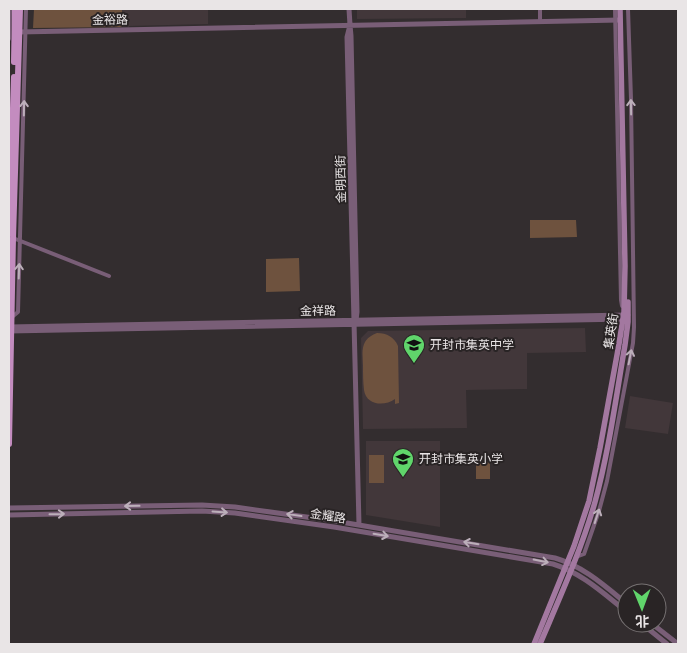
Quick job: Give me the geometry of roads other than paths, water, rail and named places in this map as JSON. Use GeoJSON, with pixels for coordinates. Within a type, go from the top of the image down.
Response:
{"type":"FeatureCollection","features":[{"type":"Feature","properties":{"kind":"main road"},"geometry":{"type":"LineString","coordinates":[[9,444],[10,329],[12,317],[10,235],[15,9]]}},
{"type":"Feature","properties":{"kind":"main road"},"geometry":{"type":"LineString","coordinates":[[10,235],[23,32],[20,9]]}},
{"type":"Feature","properties":{"kind":"main road","name":"集英街"},"geometry":{"type":"LineString","coordinates":[[540,644],[569,566],[594,482],[626,317],[618,20],[622,9]]}},
{"type":"Feature","properties":{"kind":"main road","name":"集英街"},"geometry":{"type":"LineString","coordinates":[[534,644],[569,566],[576,557],[590,518],[600,483],[625,345],[628,257],[622,9]]}},
{"type":"Feature","properties":{"kind":"street"},"geometry":{"type":"LineString","coordinates":[[9,39],[10,9]]}},
{"type":"Feature","properties":{"kind":"street"},"geometry":{"type":"LineString","coordinates":[[12,317],[18,312],[23,32],[26,9]]}},
{"type":"Feature","properties":{"kind":"street","name":"金明西街"},"geometry":{"type":"LineString","coordinates":[[349,9],[356,228],[357,312],[355,332],[359,525]]}},
{"type":"Feature","properties":{"kind":"street"},"geometry":{"type":"LineString","coordinates":[[540,9],[540,22]]}},
{"type":"Feature","properties":{"kind":"street"},"geometry":{"type":"LineString","coordinates":[[615,9],[618,20]]}},
{"type":"Feature","properties":{"kind":"street"},"geometry":{"type":"LineString","coordinates":[[576,557],[584,554],[607,482],[633,342],[632,154],[628,9]]}},
{"type":"Feature","properties":{"kind":"street","name":"金裕路"},"geometry":{"type":"LineString","coordinates":[[23,32],[618,20]]}},
{"type":"Feature","properties":{"kind":"street"},"geometry":{"type":"LineString","coordinates":[[10,235],[20,241],[109,276]]}},
{"type":"Feature","properties":{"kind":"street","name":"金祥路"},"geometry":{"type":"LineString","coordinates":[[10,329],[626,317]]}},
{"type":"Feature","properties":{"kind":"street","name":"金耀路"},"geometry":{"type":"LineString","coordinates":[[9,508],[212,505],[250,508],[540,554],[595,578],[617,596]]}},
{"type":"Feature","properties":{"kind":"street","name":"金耀路"},"geometry":{"type":"LineString","coordinates":[[9,515],[202,511],[235,513],[334,527],[569,566],[617,604]]}},
{"type":"Feature","properties":{"kind":"street"},"geometry":{"type":"LineString","coordinates":[[653,633],[667,644]]}},
{"type":"Feature","properties":{"kind":"street"},"geometry":{"type":"LineString","coordinates":[[664,633],[678,644]]}},
{"type":"Feature","properties":{"kind":"place","name":"开封市集英中学"},"geometry":{"type":"Point","coordinates":[414,364]}},
{"type":"Feature","properties":{"kind":"place","name":"开封市集英小学"},"geometry":{"type":"Point","coordinates":[403,478]}}]}
